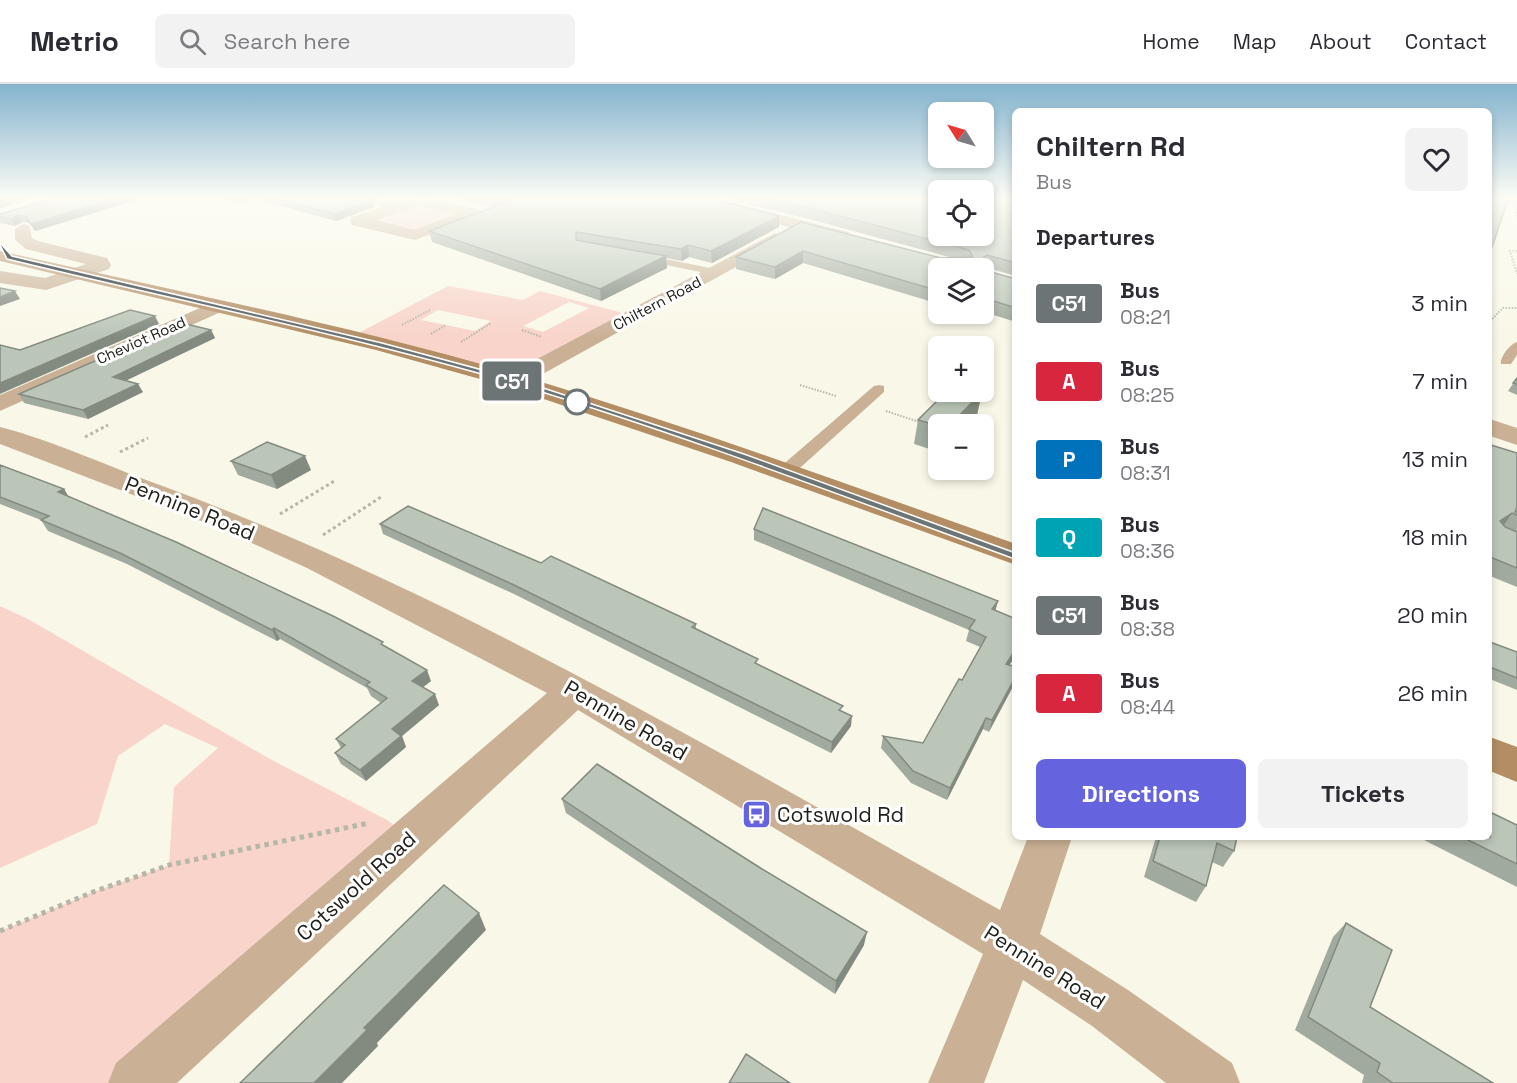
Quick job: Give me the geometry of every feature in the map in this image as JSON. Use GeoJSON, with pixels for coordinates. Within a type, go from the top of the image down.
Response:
{"type":"FeatureCollection","features":[{"type":"Feature","properties":{"kind":"main road"},"geometry":{"type":"LineString","coordinates":[[2,259],[382,345],[513,381],[786,472],[1012,554]]}},
{"type":"Feature","properties":{"kind":"main road"},"geometry":{"type":"LineString","coordinates":[[1492,754],[1517,765]]}},
{"type":"Feature","properties":{"kind":"street"},"geometry":{"type":"LineString","coordinates":[[30,244],[100,262],[102,265],[76,274]]}},
{"type":"Feature","properties":{"kind":"street","name":"Chiltern Road"},"geometry":{"type":"LineString","coordinates":[[513,381],[764,244]]}},
{"type":"Feature","properties":{"kind":"street","name":"Cheviot Road"},"geometry":{"type":"LineString","coordinates":[[0,404],[216,306]]}},
{"type":"Feature","properties":{"kind":"street"},"geometry":{"type":"LineString","coordinates":[[1492,428],[1517,437]]}},
{"type":"Feature","properties":{"kind":"street","name":"Pennine Road"},"geometry":{"type":"LineString","coordinates":[[0,435],[297,552],[444,622],[575,690],[1012,944],[1110,1008],[1212,1083]]}},
{"type":"Feature","properties":{"kind":"street","name":"Cotswold Road"},"geometry":{"type":"LineString","coordinates":[[136,1083],[575,690]]}},
{"type":"Feature","properties":{"kind":"street"},"geometry":{"type":"LineString","coordinates":[[956,1083],[1012,944],[1049,840]]}},
{"type":"Feature","properties":{"kind":"lane"},"geometry":{"type":"LineString","coordinates":[[633,255],[714,272]]}},
{"type":"Feature","properties":{"kind":"lane"},"geometry":{"type":"LineString","coordinates":[[1506,361],[1517,346]]}},
{"type":"Feature","properties":{"kind":"lane"},"geometry":{"type":"LineString","coordinates":[[786,472],[879,389]]}},
{"type":"Feature","properties":{"kind":"path"},"geometry":{"type":"LineString","coordinates":[[1517,251],[1510,251],[1517,274]]}},
{"type":"Feature","properties":{"kind":"path"},"geometry":{"type":"LineString","coordinates":[[1492,319],[1503,308],[1517,308]]}},
{"type":"Feature","properties":{"kind":"path"},"geometry":{"type":"LineString","coordinates":[[251,532],[336,480]]}},
{"type":"Feature","properties":{"kind":"path"},"geometry":{"type":"LineString","coordinates":[[297,552],[381,497]]}},
{"type":"Feature","properties":{"kind":"path"},"geometry":{"type":"LineString","coordinates":[[0,931],[50,909],[169,865],[387,820],[411,837]]}},
{"type":"Feature","properties":{"kind":"shaded area"},"geometry":{"type":"Polygon","coordinates":[[[448,286],[523,300],[540,291],[634,316],[513,381],[349,338],[448,286]],[[569,302],[523,326],[543,332],[589,308],[569,302]],[[438,310],[421,320],[475,331],[491,321],[438,310]]]}},
{"type":"Feature","properties":{"kind":"shaded area"},"geometry":{"type":"Polygon","coordinates":[[[0,606],[28,619],[270,759],[387,820],[411,837],[136,1083],[0,1083],[0,931],[93,892],[169,865],[174,787],[218,748],[165,724],[118,756],[97,824],[0,868],[0,606]]]}},
{"type":"Feature","properties":{"kind":"building"},"geometry":{"type":"Polygon","coordinates":[[[466,244],[596,244],[666,256],[600,289],[466,244]]]}},
{"type":"Feature","properties":{"kind":"building"},"geometry":{"type":"Polygon","coordinates":[[[648,244],[725,244],[711,251],[688,245],[681,249],[648,244]]]}},
{"type":"Feature","properties":{"kind":"building"},"geometry":{"type":"Polygon","coordinates":[[[761,244],[885,244],[941,258],[928,258],[928,288],[803,251],[775,267],[736,257],[761,244]]]}},
{"type":"Feature","properties":{"kind":"building"},"geometry":{"type":"Polygon","coordinates":[[[1012,244],[1012,262],[987,255],[984,258],[941,258],[973,257],[969,250],[954,246],[1012,244]]]}},
{"type":"Feature","properties":{"kind":"building"},"geometry":{"type":"Polygon","coordinates":[[[994,273],[1012,278],[1012,307],[994,301],[994,273]]]}},
{"type":"Feature","properties":{"kind":"building"},"geometry":{"type":"Polygon","coordinates":[[[0,288],[15,291],[0,297],[0,288]]]}},
{"type":"Feature","properties":{"kind":"building"},"geometry":{"type":"Polygon","coordinates":[[[130,310],[155,316],[0,383],[0,345],[20,350],[130,310]]]}},
{"type":"Feature","properties":{"kind":"building"},"geometry":{"type":"Polygon","coordinates":[[[182,323],[211,330],[113,377],[138,384],[83,410],[19,394],[182,323]]]}},
{"type":"Feature","properties":{"kind":"building"},"geometry":{"type":"Polygon","coordinates":[[[936,402],[972,402],[961,414],[928,414],[928,423],[918,420],[936,402]]]}},
{"type":"Feature","properties":{"kind":"building"},"geometry":{"type":"Polygon","coordinates":[[[267,442],[305,456],[271,475],[231,461],[267,442]]]}},
{"type":"Feature","properties":{"kind":"building"},"geometry":{"type":"Polygon","coordinates":[[[1492,445],[1517,453],[1517,507],[1515,512],[1517,511],[1517,515],[1512,513],[1500,521],[1505,527],[1517,532],[1517,568],[1492,558],[1492,445]]]}},
{"type":"Feature","properties":{"kind":"building"},"geometry":{"type":"Polygon","coordinates":[[[0,465],[64,489],[58,492],[176,542],[383,642],[381,644],[427,670],[412,681],[435,694],[392,729],[401,736],[360,770],[335,753],[345,745],[336,739],[387,698],[366,685],[370,682],[274,628],[272,630],[120,553],[41,520],[49,516],[0,497],[0,465]]]}},
{"type":"Feature","properties":{"kind":"building"},"geometry":{"type":"Polygon","coordinates":[[[408,506],[541,563],[551,556],[696,624],[692,627],[758,659],[755,663],[843,706],[839,710],[852,716],[832,742],[514,585],[380,524],[408,506]]]}},
{"type":"Feature","properties":{"kind":"building"},"geometry":{"type":"Polygon","coordinates":[[[763,508],[998,601],[992,609],[1012,617],[1012,655],[1006,664],[1012,666],[1012,683],[992,720],[986,718],[950,788],[913,771],[883,736],[923,743],[986,637],[969,629],[975,620],[754,529],[763,508]]]}},
{"type":"Feature","properties":{"kind":"building"},"geometry":{"type":"Polygon","coordinates":[[[1492,643],[1517,652],[1517,678],[1492,668],[1492,643]]]}},
{"type":"Feature","properties":{"kind":"building"},"geometry":{"type":"Polygon","coordinates":[[[597,764],[762,869],[867,932],[836,981],[562,799],[597,764]]]}},
{"type":"Feature","properties":{"kind":"building"},"geometry":{"type":"Polygon","coordinates":[[[1492,813],[1517,825],[1517,864],[1468,840],[1492,840],[1492,813]]]}},
{"type":"Feature","properties":{"kind":"building"},"geometry":{"type":"Polygon","coordinates":[[[1159,840],[1236,840],[1234,851],[1217,843],[1206,886],[1153,861],[1159,840]]]}},
{"type":"Feature","properties":{"kind":"building"},"geometry":{"type":"Polygon","coordinates":[[[444,885],[479,913],[364,1028],[367,1030],[314,1083],[240,1083],[444,885]]]}},
{"type":"Feature","properties":{"kind":"building"},"geometry":{"type":"Polygon","coordinates":[[[1346,923],[1392,950],[1370,1007],[1493,1083],[1393,1083],[1377,1072],[1380,1063],[1308,1017],[1346,923]]]}},
{"type":"Feature","properties":{"kind":"building"},"geometry":{"type":"Polygon","coordinates":[[[746,1054],[790,1083],[729,1083],[746,1054]]]}},
{"type":"Feature","properties":{"kind":"bus line","name":"C51"},"geometry":{"type":"LineString","coordinates":[[0,245],[9,258],[382,345],[513,381],[741,456],[1012,554]]}},
{"type":"Feature","properties":{"kind":"place","name":"Cotswold Rd"},"geometry":{"type":"Point","coordinates":[756,814]}}]}
